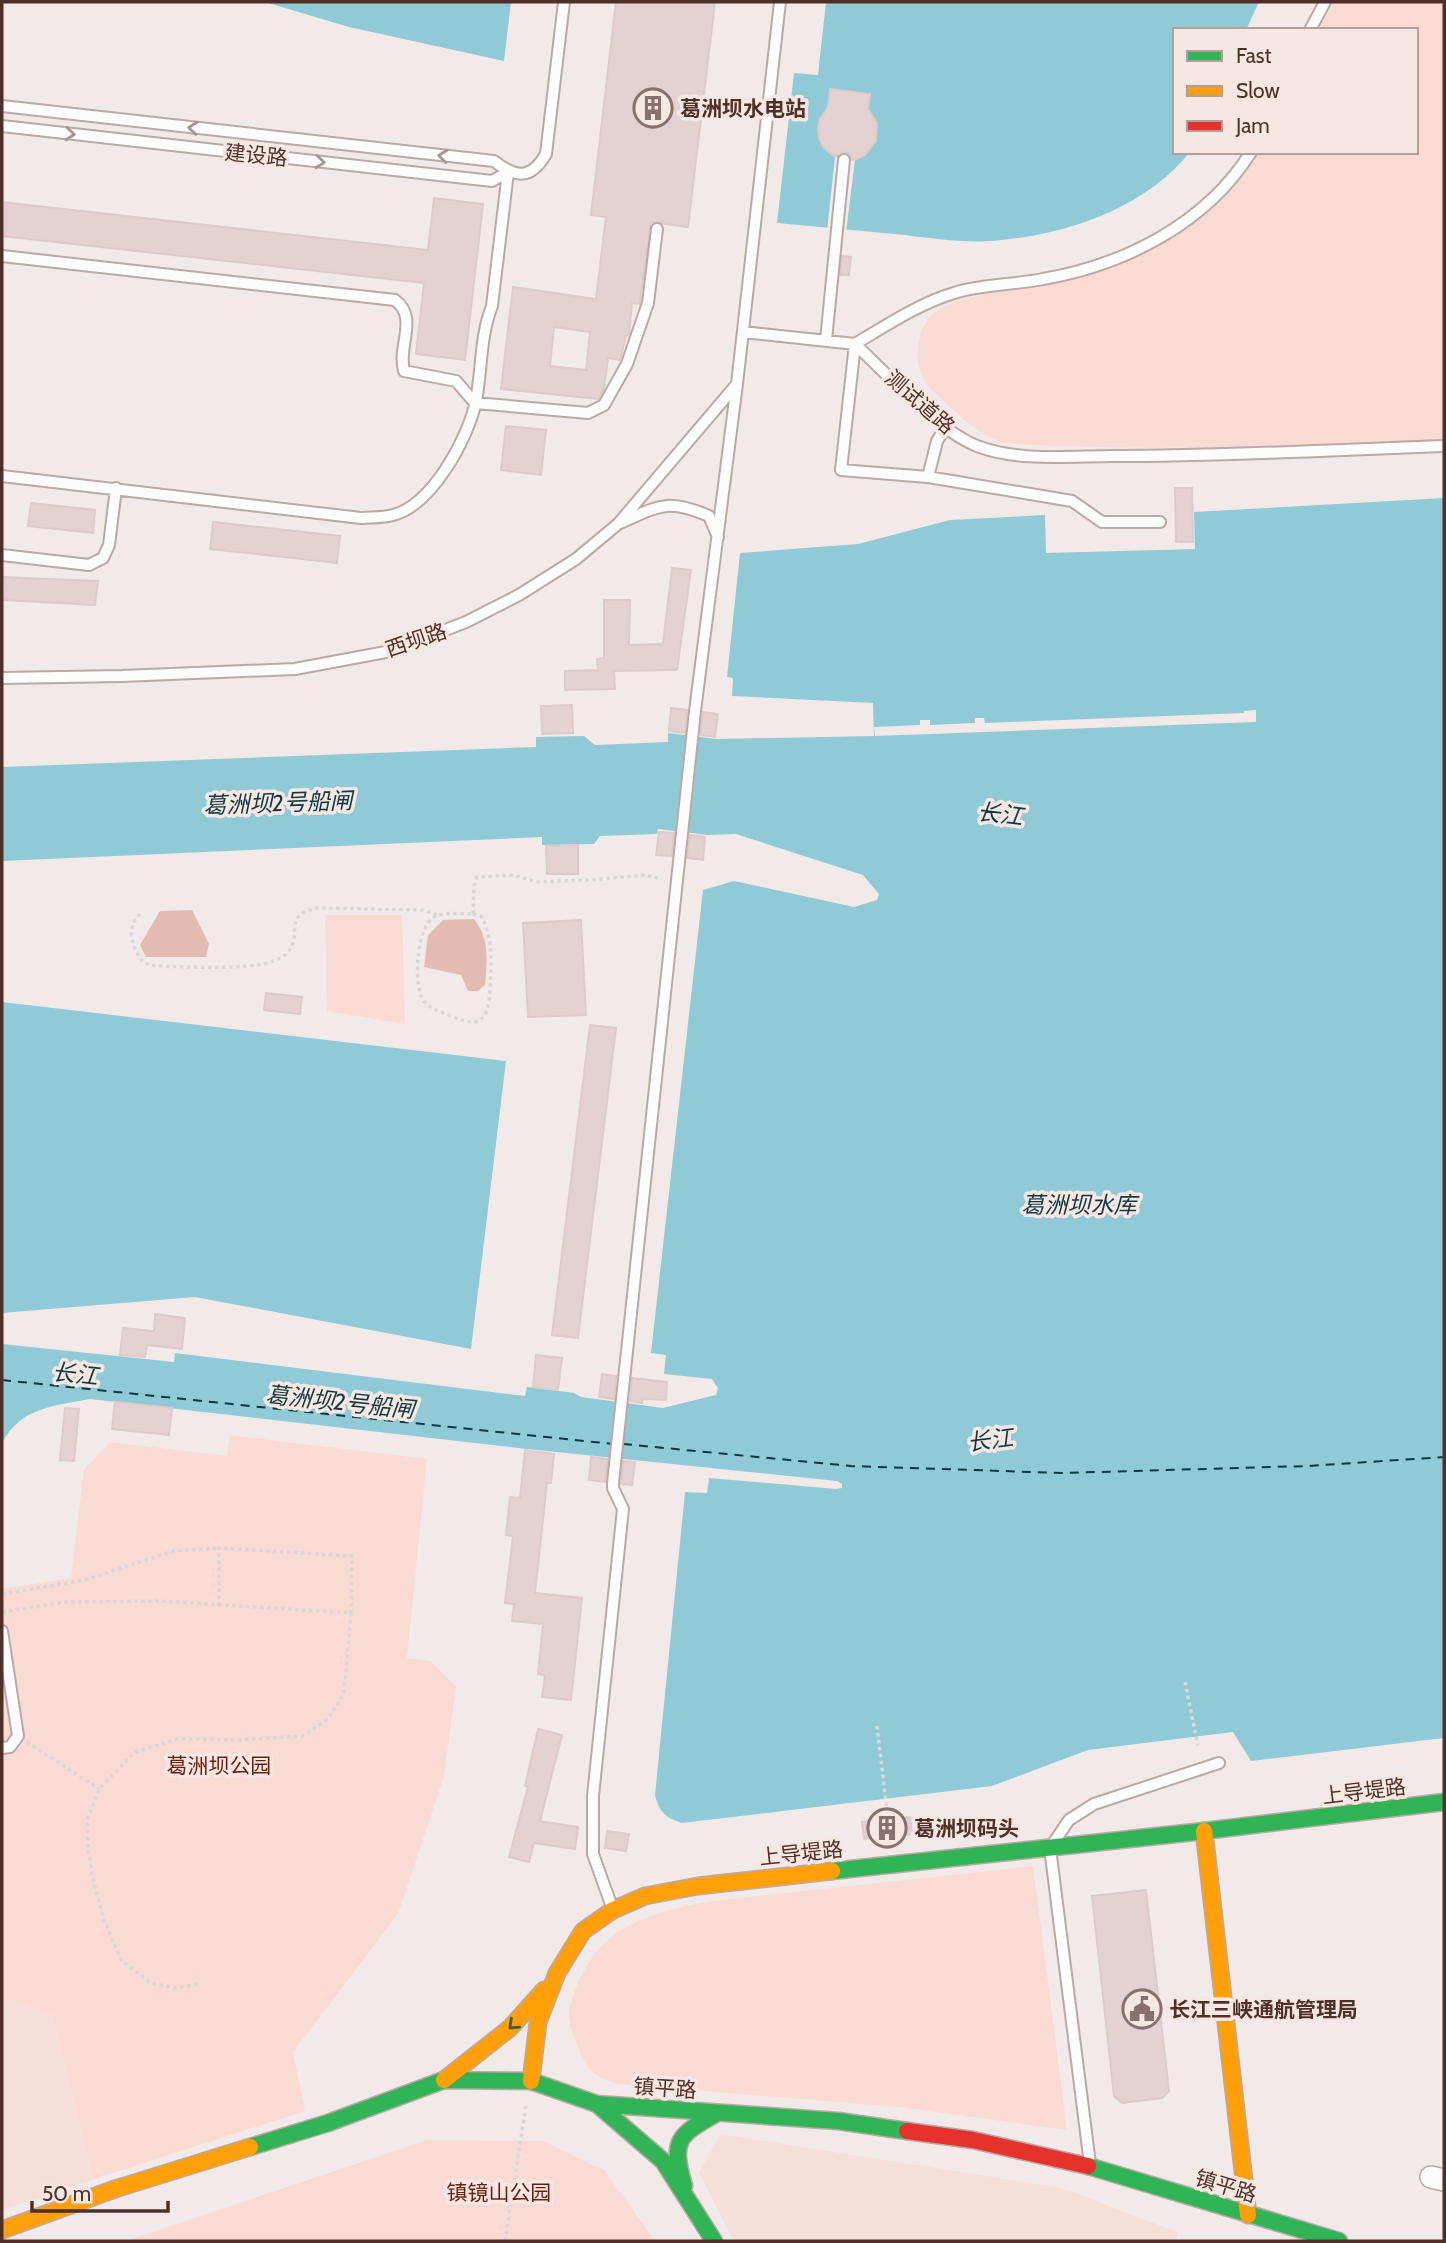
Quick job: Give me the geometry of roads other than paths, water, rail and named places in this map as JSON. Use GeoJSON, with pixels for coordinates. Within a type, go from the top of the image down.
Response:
{"type":"FeatureCollection","features":[{"type":"Feature","properties":{"kind":"street","name":"上导堤路"},"geometry":{"type":"LineString","coordinates":[[531,2081],[538,2022],[557,1973],[583,1931],[613,1910],[645,1896],[698,1885],[1204,1831],[1444,1802]]}},
{"type":"Feature","properties":{"kind":"street"},"geometry":{"type":"LineString","coordinates":[[1204,1831],[1248,2215]]}},
{"type":"Feature","properties":{"kind":"street"},"geometry":{"type":"LineString","coordinates":[[444,2080],[493,2044],[530,2009],[557,1973]]}},
{"type":"Feature","properties":{"kind":"street","name":"镇平路"},"geometry":{"type":"LineString","coordinates":[[2,2230],[115,2189],[328,2123],[444,2080],[531,2081],[597,2104],[838,2121],[973,2140],[1064,2159],[1339,2241]]}},
{"type":"Feature","properties":{"kind":"street"},"geometry":{"type":"LineString","coordinates":[[597,2104],[663,2161],[714,2241]]}},
{"type":"Feature","properties":{"kind":"street"},"geometry":{"type":"LineString","coordinates":[[688,2200],[676,2160],[678,2143],[683,2133],[717,2113]]}},
{"type":"Feature","properties":{"kind":"lane","name":"建设路"},"geometry":{"type":"LineString","coordinates":[[2,126],[492,181],[508,172],[527,174],[538,167],[546,154],[564,2]]}},
{"type":"Feature","properties":{"kind":"lane"},"geometry":{"type":"LineString","coordinates":[[613,1910],[593,1854],[593,1796],[623,1509],[613,1488],[615,1458],[692,736],[737,384],[780,2]]}},
{"type":"Feature","properties":{"kind":"lane"},"geometry":{"type":"LineString","coordinates":[[1311,28],[1325,2]]}},
{"type":"Feature","properties":{"kind":"lane"},"geometry":{"type":"LineString","coordinates":[[2,106],[494,162],[508,172],[492,306],[485,324],[475,403],[447,467],[414,505],[393,515],[360,518],[2,476]]}},
{"type":"Feature","properties":{"kind":"lane"},"geometry":{"type":"LineString","coordinates":[[743,332],[855,344],[928,301],[958,292],[1048,279],[1129,254],[1157,240],[1204,208],[1241,169],[1250,154]]}},
{"type":"Feature","properties":{"kind":"lane"},"geometry":{"type":"LineString","coordinates":[[826,340],[844,160]]}},
{"type":"Feature","properties":{"kind":"lane"},"geometry":{"type":"LineString","coordinates":[[2,256],[395,300],[404,306],[407,315],[402,363],[404,371],[456,381],[475,403],[588,413],[604,405],[627,364],[648,303],[657,229]]}},
{"type":"Feature","properties":{"kind":"lane"},"geometry":{"type":"LineString","coordinates":[[855,344],[841,470],[928,477],[1072,501],[1102,522],[1160,522]]}},
{"type":"Feature","properties":{"kind":"lane","name":"测试道路"},"geometry":{"type":"LineString","coordinates":[[855,344],[945,428],[975,445],[995,451],[1035,456],[1208,454],[1444,446]]}},
{"type":"Feature","properties":{"kind":"lane","name":"西坝路"},"geometry":{"type":"LineString","coordinates":[[2,678],[295,669],[391,650],[466,622],[519,596],[576,559],[618,524],[737,384]]}},
{"type":"Feature","properties":{"kind":"lane"},"geometry":{"type":"LineString","coordinates":[[928,477],[937,441],[945,428]]}},
{"type":"Feature","properties":{"kind":"lane"},"geometry":{"type":"LineString","coordinates":[[2,555],[89,565],[103,558],[109,545],[116,488]]}},
{"type":"Feature","properties":{"kind":"lane"},"geometry":{"type":"LineString","coordinates":[[618,524],[662,505],[690,508],[709,516],[718,537]]}},
{"type":"Feature","properties":{"kind":"lane"},"geometry":{"type":"LineString","coordinates":[[2,1631],[18,1736],[10,1746],[2,1748]]}},
{"type":"Feature","properties":{"kind":"lane"},"geometry":{"type":"LineString","coordinates":[[1090,2167],[1050,1848],[1069,1820],[1094,1804],[1219,1763]]}},
{"type":"Feature","properties":{"kind":"water"},"geometry":{"type":"Polygon","coordinates":[[[249,2],[511,2],[504,61],[349,27],[268,3],[249,2]]]}},
{"type":"Feature","properties":{"kind":"water"},"geometry":{"type":"Polygon","coordinates":[[[826,2],[1259,2],[1247,28],[1173,28],[1173,154],[1188,154],[1172,171],[1129,202],[1104,214],[1079,224],[1027,237],[977,241],[941,239],[777,223],[794,73],[818,75],[826,2]]]}},
{"type":"Feature","properties":{"kind":"water","name":"葛洲坝水库"},"geometry":{"type":"Polygon","coordinates":[[[1444,498],[1444,1738],[1251,1761],[1233,1732],[1088,1750],[992,1786],[682,1823],[664,1814],[655,1795],[685,1492],[707,1493],[709,1478],[842,1488],[842,1484],[837,1481],[90,1399],[51,1407],[29,1415],[10,1431],[2,1443],[2,1344],[174,1362],[175,1353],[525,1396],[527,1387],[663,1408],[716,1395],[718,1388],[712,1379],[664,1374],[666,1355],[651,1353],[703,890],[734,881],[854,907],[877,900],[879,894],[863,875],[736,834],[708,835],[658,829],[657,834],[600,836],[594,844],[542,845],[542,837],[2,861],[2,767],[536,747],[536,737],[584,736],[595,745],[668,742],[668,733],[717,739],[874,736],[873,703],[732,696],[733,678],[727,677],[740,553],[858,544],[950,520],[1045,515],[1046,553],[1195,549],[1194,512],[1444,498]]]}},
{"type":"Feature","properties":{"kind":"water"},"geometry":{"type":"Polygon","coordinates":[[[2,1002],[506,1061],[471,1349],[195,1297],[2,1313],[2,1002]]]}},
{"type":"Feature","properties":{"kind":"place","name":"葛洲坝水电站"},"geometry":{"type":"Point","coordinates":[653,108]}},
{"type":"Feature","properties":{"kind":"place","name":"葛洲坝码头"},"geometry":{"type":"Point","coordinates":[887,1828]}},
{"type":"Feature","properties":{"kind":"place","name":"长江三峡通航管理局"},"geometry":{"type":"Point","coordinates":[1142,2009]}},
{"type":"Feature","properties":{"kind":"water label","name":"葛洲坝2号船闸"},"geometry":{"type":"Point","coordinates":[278,803]}},
{"type":"Feature","properties":{"kind":"water label","name":"长江"},"geometry":{"type":"Point","coordinates":[1000,814]}},
{"type":"Feature","properties":{"kind":"water label","name":"长江"},"geometry":{"type":"Point","coordinates":[75,1374]}},
{"type":"Feature","properties":{"kind":"water label","name":"葛洲坝2号船闸"},"geometry":{"type":"Point","coordinates":[340,1402]}},
{"type":"Feature","properties":{"kind":"water label","name":"长江"},"geometry":{"type":"Point","coordinates":[990,1440]}},
{"type":"Feature","properties":{"kind":"park label","name":"葛洲坝公园"},"geometry":{"type":"Point","coordinates":[219,1765]}},
{"type":"Feature","properties":{"kind":"park label","name":"镇镜山公园"},"geometry":{"type":"Point","coordinates":[499,2192]}}]}
